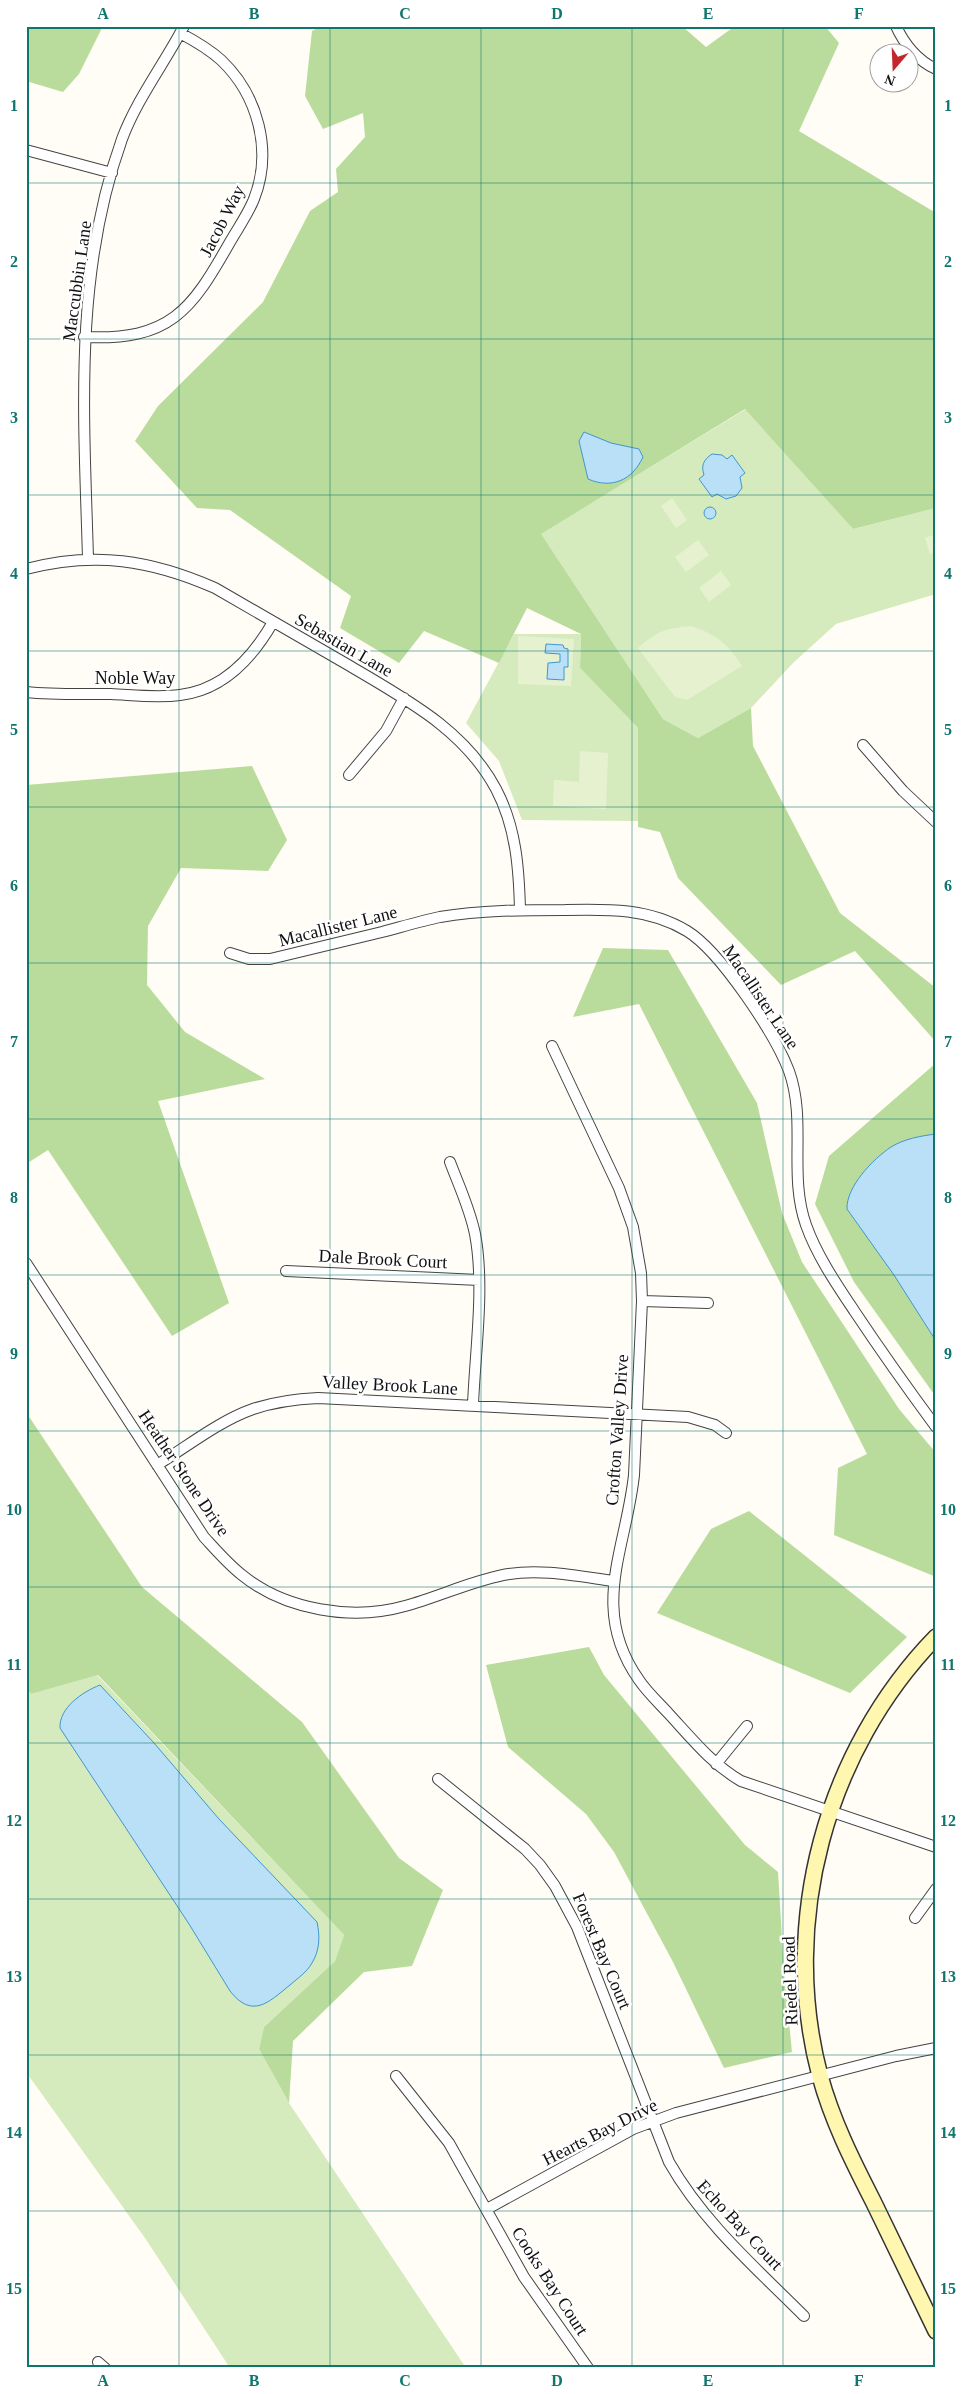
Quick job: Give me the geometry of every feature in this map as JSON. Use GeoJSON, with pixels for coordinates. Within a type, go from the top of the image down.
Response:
{"type":"FeatureCollection","features":[{"type":"Feature","properties":{"kind":"street"},"geometry":{"type":"LineString","coordinates":[[896,26],[902,40],[925,65],[936,69]]}},
{"type":"Feature","properties":{"kind":"street","name":"Maccubbin Lane"},"geometry":{"type":"LineString","coordinates":[[88,558],[83,386],[84,338],[94,248],[112,173],[123,139],[134,113],[182,30]]}},
{"type":"Feature","properties":{"kind":"street","name":"Jacob Way"},"geometry":{"type":"LineString","coordinates":[[84,338],[131,336],[151,330],[180,313],[207,284],[256,192],[260,174],[261,143],[258,123],[251,103],[241,84],[224,63],[182,30]]}},
{"type":"Feature","properties":{"kind":"street"},"geometry":{"type":"LineString","coordinates":[[26,150],[112,173]]}},
{"type":"Feature","properties":{"kind":"street","name":"Sebastian Lane"},"geometry":{"type":"LineString","coordinates":[[26,569],[88,558],[141,564],[187,576],[215,588],[430,715],[473,756],[496,789],[507,816],[516,850],[520,910]]}},
{"type":"Feature","properties":{"kind":"street","name":"Noble Way"},"geometry":{"type":"LineString","coordinates":[[26,692],[166,696],[194,692],[220,681],[240,666],[255,651],[273,622]]}},
{"type":"Feature","properties":{"kind":"street"},"geometry":{"type":"LineString","coordinates":[[349,775],[386,731],[404,698]]}},
{"type":"Feature","properties":{"kind":"street"},"geometry":{"type":"LineString","coordinates":[[863,744],[903,790],[936,822]]}},
{"type":"Feature","properties":{"kind":"street","name":"Macallister Lane"},"geometry":{"type":"LineString","coordinates":[[230,953],[250,959],[270,959],[440,917],[520,910],[623,910],[648,914],[687,931],[718,958],[780,1051],[793,1083],[797,1118],[797,1184],[800,1205],[813,1243],[882,1353],[936,1427]]}},
{"type":"Feature","properties":{"kind":"street","name":"Crofton Valley Drive"},"geometry":{"type":"LineString","coordinates":[[552,1046],[628,1210],[639,1248],[642,1301],[631,1497],[613,1581],[614,1622],[619,1644],[628,1663],[640,1682],[716,1764],[741,1781],[936,1848]]}},
{"type":"Feature","properties":{"kind":"street"},"geometry":{"type":"LineString","coordinates":[[450,1162],[470,1215],[475,1234],[479,1280],[472,1405]]}},
{"type":"Feature","properties":{"kind":"street","name":"Heather Stone Drive"},"geometry":{"type":"LineString","coordinates":[[26,1263],[204,1537],[242,1576],[265,1590],[308,1606],[350,1612],[387,1610],[422,1601],[478,1581],[519,1573],[546,1572],[613,1581]]}},
{"type":"Feature","properties":{"kind":"street","name":"Dale Brook Court"},"geometry":{"type":"LineString","coordinates":[[286,1271],[479,1280]]}},
{"type":"Feature","properties":{"kind":"street"},"geometry":{"type":"LineString","coordinates":[[642,1301],[708,1303]]}},
{"type":"Feature","properties":{"kind":"street","name":"Valley Brook Lane"},"geometry":{"type":"LineString","coordinates":[[158,1465],[228,1420],[253,1409],[273,1403],[318,1398],[637,1413],[702,1420],[726,1433]]}},
{"type":"Feature","properties":{"kind":"street","name":"Riedel Road"},"geometry":{"type":"LineString","coordinates":[[936,1637],[897,1682],[875,1714],[842,1776],[819,1848],[807,1920],[808,2003],[820,2076],[850,2156],[936,2331]]}},
{"type":"Feature","properties":{"kind":"street"},"geometry":{"type":"LineString","coordinates":[[716,1764],[747,1726]]}},
{"type":"Feature","properties":{"kind":"street","name":"Forest Bay Court"},"geometry":{"type":"LineString","coordinates":[[438,1779],[524,1849],[540,1865],[556,1886],[577,1926],[652,2121]]}},
{"type":"Feature","properties":{"kind":"street"},"geometry":{"type":"LineString","coordinates":[[915,1918],[936,1889]]}},
{"type":"Feature","properties":{"kind":"street","name":"Hearts Bay Drive"},"geometry":{"type":"LineString","coordinates":[[487,2209],[634,2129],[676,2112],[896,2056],[936,2048]]}},
{"type":"Feature","properties":{"kind":"street","name":"Cooks Bay Court"},"geometry":{"type":"LineString","coordinates":[[396,2076],[449,2143],[524,2276],[588,2368]]}},
{"type":"Feature","properties":{"kind":"street","name":"Echo Bay Court"},"geometry":{"type":"LineString","coordinates":[[652,2121],[669,2162],[694,2203],[804,2316]]}},
{"type":"Feature","properties":{"kind":"green space"},"geometry":{"type":"Polygon","coordinates":[[[26,26],[103,26],[79,74],[63,92],[26,81],[26,26]]]}},
{"type":"Feature","properties":{"kind":"green space"},"geometry":{"type":"Polygon","coordinates":[[[321,26],[682,26],[706,47],[735,26],[825,26],[839,43],[799,131],[936,213],[936,508],[853,529],[745,409],[541,534],[663,719],[698,738],[751,708],[753,746],[840,913],[936,988],[936,1042],[855,951],[781,985],[678,878],[660,832],[638,827],[638,728],[580,668],[581,634],[527,608],[499,663],[424,631],[399,663],[340,628],[351,596],[230,510],[197,508],[135,441],[158,406],[263,302],[310,211],[338,192],[336,169],[365,137],[363,113],[323,129],[305,96],[312,31],[321,26]]]}},
{"type":"Feature","properties":{"kind":"green space"},"geometry":{"type":"Polygon","coordinates":[[[746,409],[853,529],[936,508],[936,594],[836,624],[793,663],[751,708],[698,738],[663,719],[540,534],[746,409]]]}},
{"type":"Feature","properties":{"kind":"green space"},"geometry":{"type":"Polygon","coordinates":[[[672,498],[687,520],[676,528],[661,506],[672,498]]]}},
{"type":"Feature","properties":{"kind":"green space"},"geometry":{"type":"Polygon","coordinates":[[[936,534],[936,552],[930,554],[925,538],[936,534]]]}},
{"type":"Feature","properties":{"kind":"green space"},"geometry":{"type":"Polygon","coordinates":[[[698,540],[709,555],[686,572],[675,557],[698,540]]]}},
{"type":"Feature","properties":{"kind":"green space"},"geometry":{"type":"Polygon","coordinates":[[[721,571],[731,585],[709,602],[699,588],[721,571]]]}},
{"type":"Feature","properties":{"kind":"green space"},"geometry":{"type":"Polygon","coordinates":[[[691,626],[721,641],[742,666],[687,700],[675,697],[638,648],[650,638],[662,632],[691,626]]]}},
{"type":"Feature","properties":{"kind":"green space"},"geometry":{"type":"Polygon","coordinates":[[[514,634],[581,634],[580,668],[638,728],[638,821],[522,820],[499,761],[466,723],[514,634]]]}},
{"type":"Feature","properties":{"kind":"green space"},"geometry":{"type":"Polygon","coordinates":[[[518,636],[574,639],[571,686],[518,684],[518,636]]]}},
{"type":"Feature","properties":{"kind":"green space"},"geometry":{"type":"Polygon","coordinates":[[[580,751],[608,753],[606,809],[553,806],[554,780],[579,782],[580,751]]]}},
{"type":"Feature","properties":{"kind":"green space"},"geometry":{"type":"Polygon","coordinates":[[[252,766],[287,840],[268,871],[181,868],[148,926],[147,985],[185,1032],[265,1079],[158,1101],[229,1303],[172,1336],[48,1150],[26,1164],[26,785],[252,766]]]}},
{"type":"Feature","properties":{"kind":"green space"},"geometry":{"type":"Polygon","coordinates":[[[603,948],[668,950],[757,1103],[782,1213],[802,1262],[899,1409],[936,1453],[936,1577],[834,1535],[838,1468],[867,1454],[639,1004],[573,1017],[603,948]]]}},
{"type":"Feature","properties":{"kind":"green space"},"geometry":{"type":"Polygon","coordinates":[[[936,1063],[936,1397],[854,1282],[815,1204],[829,1156],[936,1063]]]}},
{"type":"Feature","properties":{"kind":"green space"},"geometry":{"type":"Polygon","coordinates":[[[26,1412],[142,1587],[302,1722],[399,1858],[443,1890],[412,1966],[364,1972],[293,2041],[289,2103],[259,2049],[264,2027],[335,1961],[344,1935],[98,1675],[31,1694],[26,1688],[26,1412]]]}},
{"type":"Feature","properties":{"kind":"green space"},"geometry":{"type":"Polygon","coordinates":[[[749,1511],[907,1637],[850,1693],[657,1613],[711,1529],[749,1511]]]}},
{"type":"Feature","properties":{"kind":"green space"},"geometry":{"type":"Polygon","coordinates":[[[589,1647],[604,1675],[745,1845],[778,1872],[784,1971],[792,2052],[724,2068],[673,1962],[614,1852],[586,1814],[508,1747],[486,1665],[589,1647]]]}},
{"type":"Feature","properties":{"kind":"green space"},"geometry":{"type":"Polygon","coordinates":[[[97,1675],[344,1935],[335,1961],[264,2027],[259,2049],[289,2103],[466,2368],[230,2368],[145,2238],[26,2072],[26,1688],[31,1694],[97,1675]]]}},
{"type":"Feature","properties":{"kind":"water"},"geometry":{"type":"Polygon","coordinates":[[[584,432],[611,443],[639,449],[643,457],[633,472],[620,481],[605,483],[588,479],[579,441],[584,432]]]}},
{"type":"Feature","properties":{"kind":"water"},"geometry":{"type":"Polygon","coordinates":[[[712,454],[722,455],[727,459],[732,455],[745,473],[740,477],[742,488],[736,496],[726,499],[717,494],[712,497],[699,479],[704,475],[703,466],[705,461],[712,454]]]}},
{"type":"Feature","properties":{"kind":"water"},"geometry":{"type":"Polygon","coordinates":[[[708,507],[712,507],[716,513],[712,519],[708,519],[704,515],[704,511],[708,507]]]}},
{"type":"Feature","properties":{"kind":"water"},"geometry":{"type":"Polygon","coordinates":[[[546,644],[563,645],[564,648],[568,649],[568,667],[564,667],[564,680],[547,679],[548,663],[560,662],[560,654],[545,653],[546,644]]]}},
{"type":"Feature","properties":{"kind":"water"},"geometry":{"type":"Polygon","coordinates":[[[936,1134],[936,1341],[894,1275],[847,1209],[851,1192],[856,1183],[869,1166],[884,1152],[896,1144],[907,1140],[936,1134]]]}},
{"type":"Feature","properties":{"kind":"water"},"geometry":{"type":"Polygon","coordinates":[[[100,1685],[154,1743],[219,1819],[317,1922],[319,1943],[312,1963],[302,1975],[267,2002],[253,2006],[246,2004],[238,2000],[230,1991],[189,1924],[60,1728],[63,1714],[67,1707],[79,1696],[100,1685]]]}}]}
